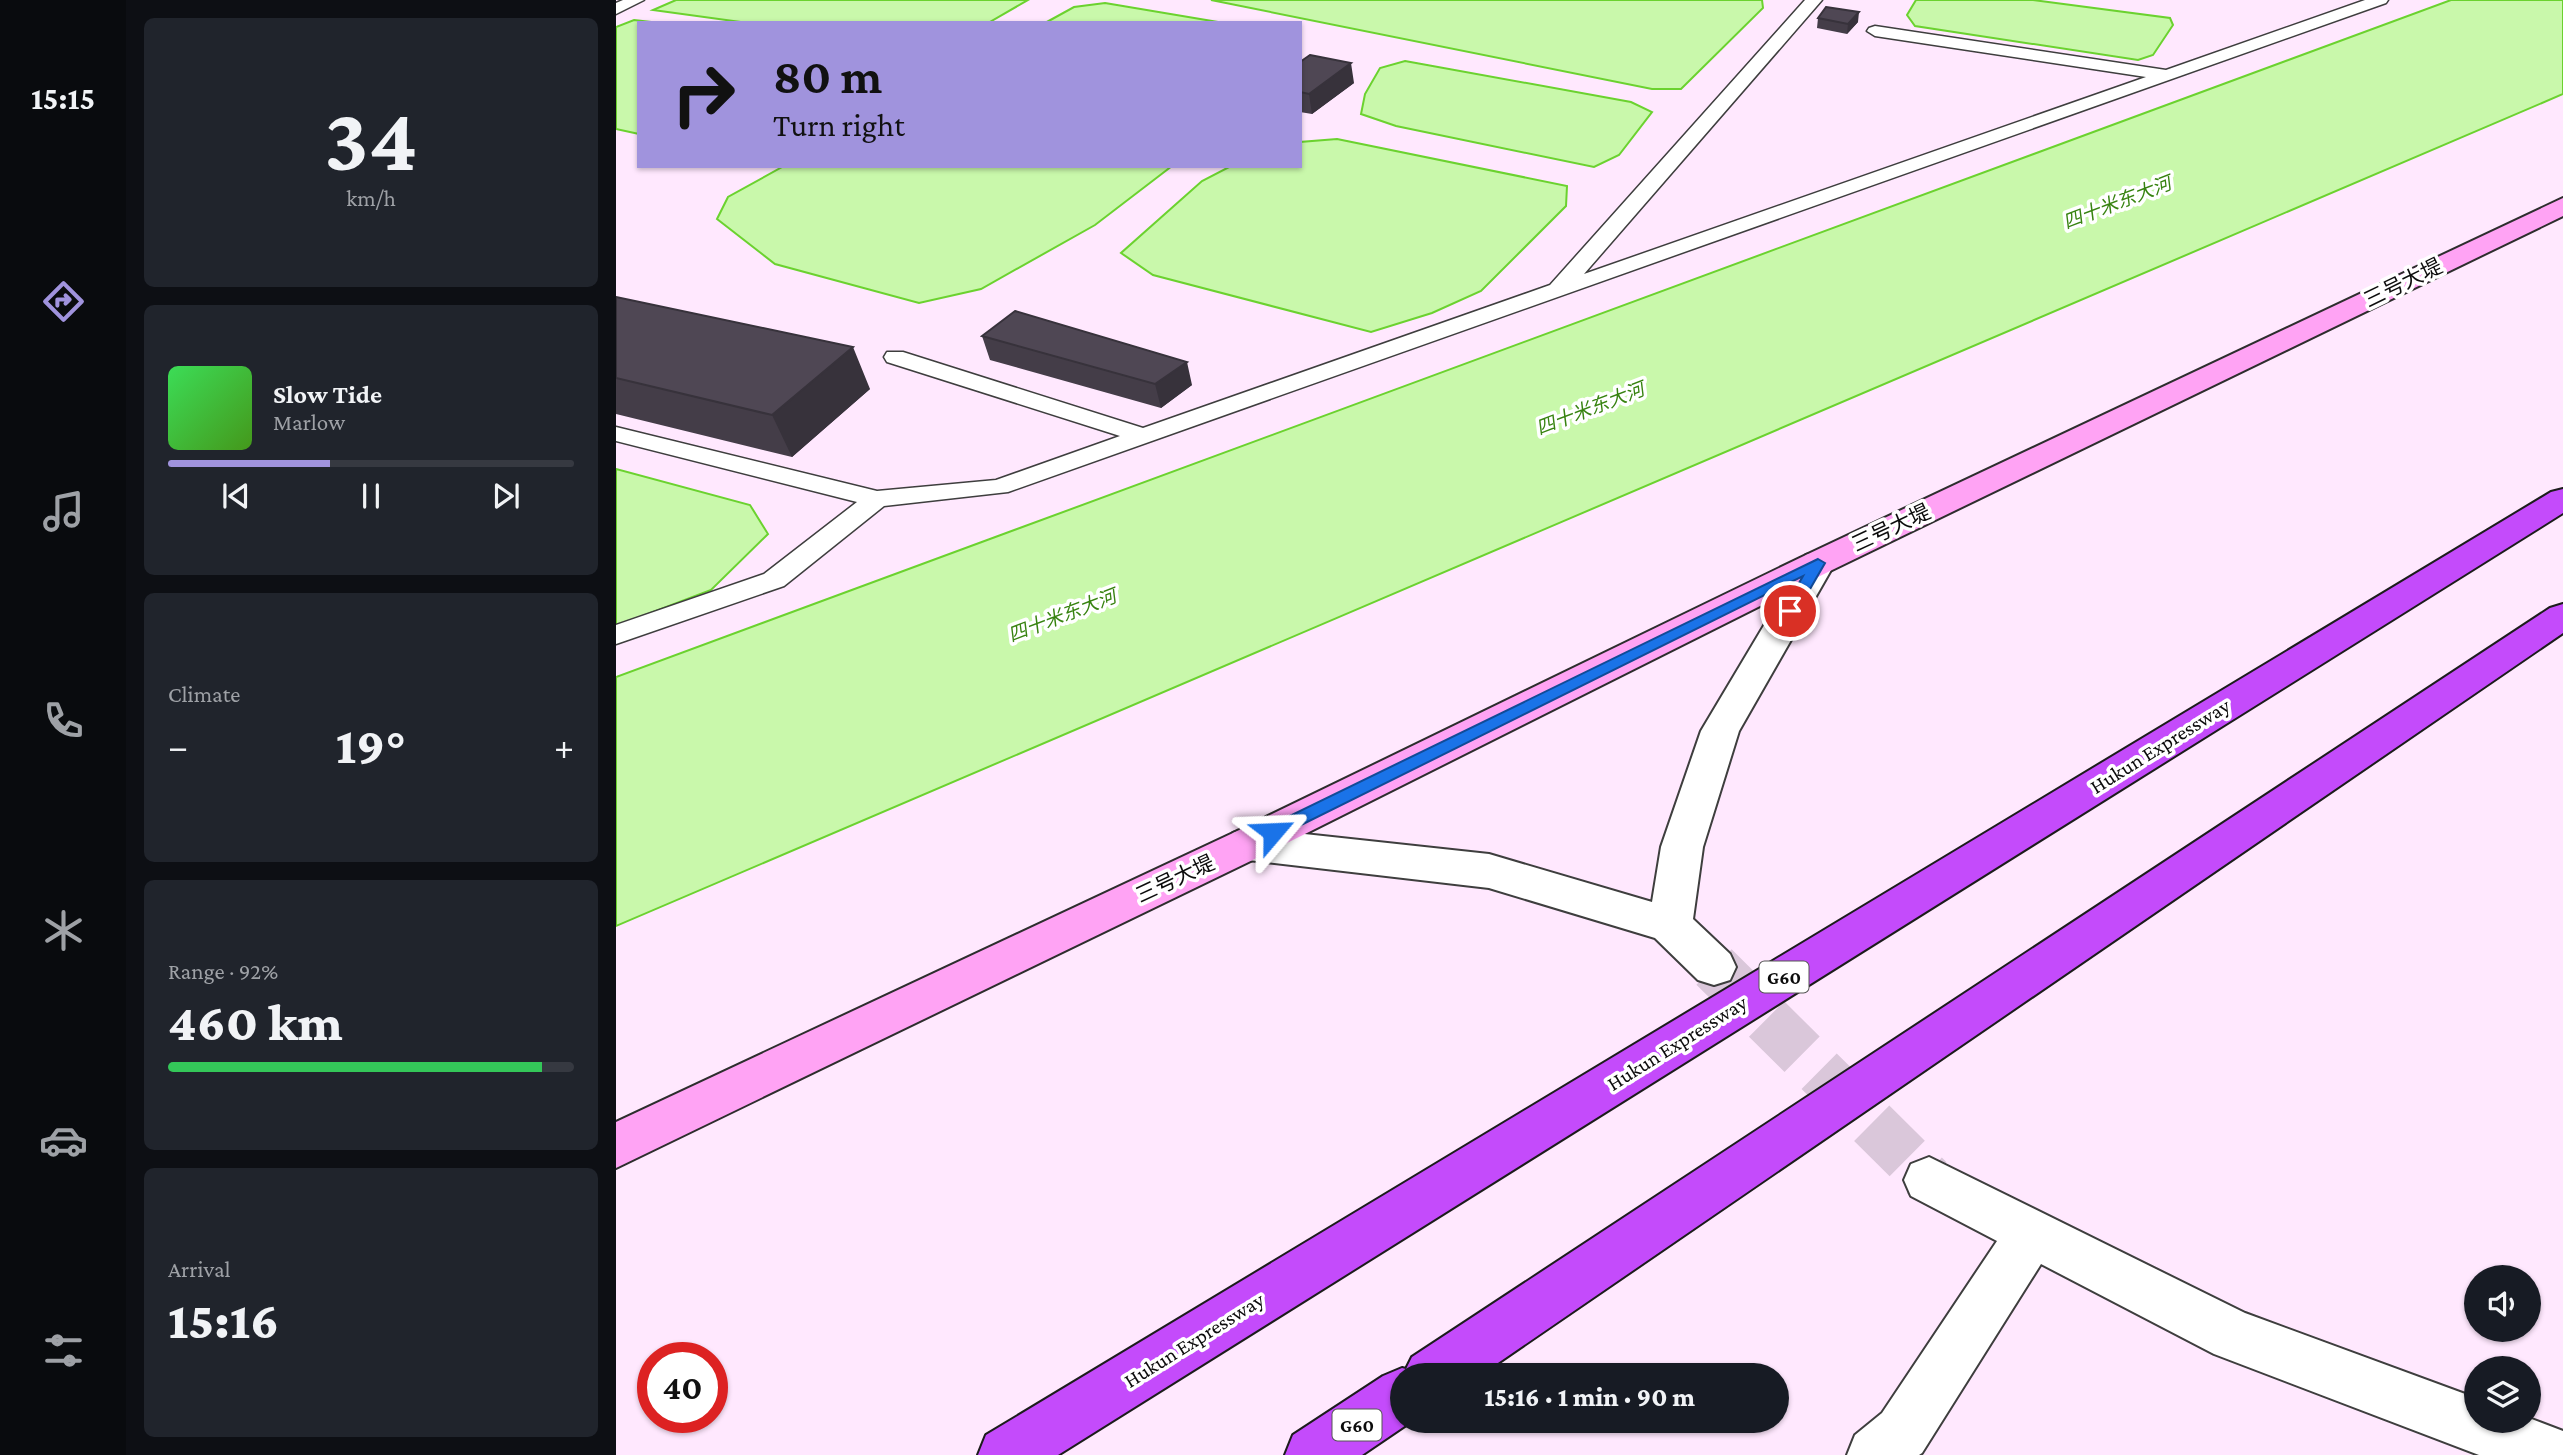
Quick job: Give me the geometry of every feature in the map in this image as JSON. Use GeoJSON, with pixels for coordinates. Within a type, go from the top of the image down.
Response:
{"type":"FeatureCollection","features":[{"type":"Feature","properties":{"kind":"highway","name":"Hukun Expressway"},"geometry":{"type":"LineString","coordinates":[[1006,1455],[2563,499]]}},
{"type":"Feature","properties":{"kind":"highway"},"geometry":{"type":"LineString","coordinates":[[1450,1363],[2563,616]]}},
{"type":"Feature","properties":{"kind":"highway","name":"G60"},"geometry":{"type":"LineString","coordinates":[[1312,1455],[1390,1403]]}},
{"type":"Feature","properties":{"kind":"street","name":"三号大堤"},"geometry":{"type":"LineString","coordinates":[[616,1146],[1248,844],[1818,563],[2563,206]]}},
{"type":"Feature","properties":{"kind":"street"},"geometry":{"type":"LineString","coordinates":[[1671,925],[1682,847],[1720,731],[1818,563]]}},
{"type":"Feature","properties":{"kind":"street"},"geometry":{"type":"LineString","coordinates":[[1248,844],[1489,870],[1671,925],[1714,967]]}},
{"type":"Feature","properties":{"kind":"street"},"geometry":{"type":"LineString","coordinates":[[1929,1180],[2233,1335],[2553,1455]]}},
{"type":"Feature","properties":{"kind":"street"},"geometry":{"type":"LineString","coordinates":[[1875,1455],[1902,1433],[2032,1233]]}},
{"type":"Feature","properties":{"kind":"lane"},"geometry":{"type":"LineString","coordinates":[[616,9],[636,0]]}},
{"type":"Feature","properties":{"kind":"lane"},"geometry":{"type":"LineString","coordinates":[[1555,292],[1814,0]]}},
{"type":"Feature","properties":{"kind":"lane"},"geometry":{"type":"LineString","coordinates":[[616,434],[877,499],[999,487],[2380,0]]}},
{"type":"Feature","properties":{"kind":"lane"},"geometry":{"type":"LineString","coordinates":[[1875,32],[2168,75]]}},
{"type":"Feature","properties":{"kind":"lane"},"geometry":{"type":"LineString","coordinates":[[895,357],[1144,436]]}},
{"type":"Feature","properties":{"kind":"lane"},"geometry":{"type":"LineString","coordinates":[[616,635],[774,580],[877,499]]}},
{"type":"Feature","properties":{"kind":"water"},"geometry":{"type":"Polygon","coordinates":[[[676,0],[1028,0],[991,21],[733,21],[653,10],[676,0]]]}},
{"type":"Feature","properties":{"kind":"water"},"geometry":{"type":"Polygon","coordinates":[[[1211,0],[1762,0],[1763,8],[1681,89],[1652,89],[1211,0]]]}},
{"type":"Feature","properties":{"kind":"water"},"geometry":{"type":"Polygon","coordinates":[[[1916,0],[2033,0],[2170,18],[2173,25],[2153,55],[2138,60],[1915,26],[1907,15],[1916,0]]]}},
{"type":"Feature","properties":{"kind":"water","name":"四十米东大河"},"geometry":{"type":"Polygon","coordinates":[[[2451,0],[2563,0],[2563,94],[616,926],[616,677],[2451,0]]]}},
{"type":"Feature","properties":{"kind":"water"},"geometry":{"type":"Polygon","coordinates":[[[1105,3],[1212,21],[1049,21],[1074,7],[1105,3]]]}},
{"type":"Feature","properties":{"kind":"water"},"geometry":{"type":"Polygon","coordinates":[[[634,20],[643,21],[637,21],[637,134],[616,129],[616,27],[634,20]]]}},
{"type":"Feature","properties":{"kind":"water"},"geometry":{"type":"Polygon","coordinates":[[[1405,61],[1631,102],[1652,112],[1619,155],[1594,167],[1396,126],[1361,114],[1365,94],[1380,68],[1405,61]]]}},
{"type":"Feature","properties":{"kind":"water"},"geometry":{"type":"Polygon","coordinates":[[[1337,139],[1567,186],[1566,206],[1481,291],[1432,313],[1371,332],[1153,275],[1121,253],[1202,181],[1227,168],[1302,168],[1302,142],[1337,139]]]}},
{"type":"Feature","properties":{"kind":"water"},"geometry":{"type":"Polygon","coordinates":[[[780,168],[1169,168],[1095,225],[981,289],[919,303],[775,264],[717,219],[728,197],[780,168]]]}},
{"type":"Feature","properties":{"kind":"water"},"geometry":{"type":"Polygon","coordinates":[[[616,469],[750,505],[768,534],[711,590],[616,626],[616,469]]]}},
{"type":"Feature","properties":{"kind":"building"},"geometry":{"type":"Polygon","coordinates":[[[1826,7],[1859,12],[1848,24],[1818,18],[1826,7]]]}},
{"type":"Feature","properties":{"kind":"building"},"geometry":{"type":"Polygon","coordinates":[[[1310,55],[1351,63],[1309,94],[1302,92],[1302,61],[1310,55]]]}},
{"type":"Feature","properties":{"kind":"building"},"geometry":{"type":"Polygon","coordinates":[[[616,297],[853,347],[772,415],[616,378],[616,297]]]}},
{"type":"Feature","properties":{"kind":"building"},"geometry":{"type":"Polygon","coordinates":[[[1015,311],[1187,362],[1155,384],[982,336],[1015,311]]]}},
{"type":"Feature","properties":{"kind":"tunnel"},"geometry":{"type":"LineString","coordinates":[[1714,967],[1929,1180]]}},
{"type":"Feature","properties":{"kind":"route"},"geometry":{"type":"LineString","coordinates":[[1273,832],[1818,563],[1790,611]]}}]}
